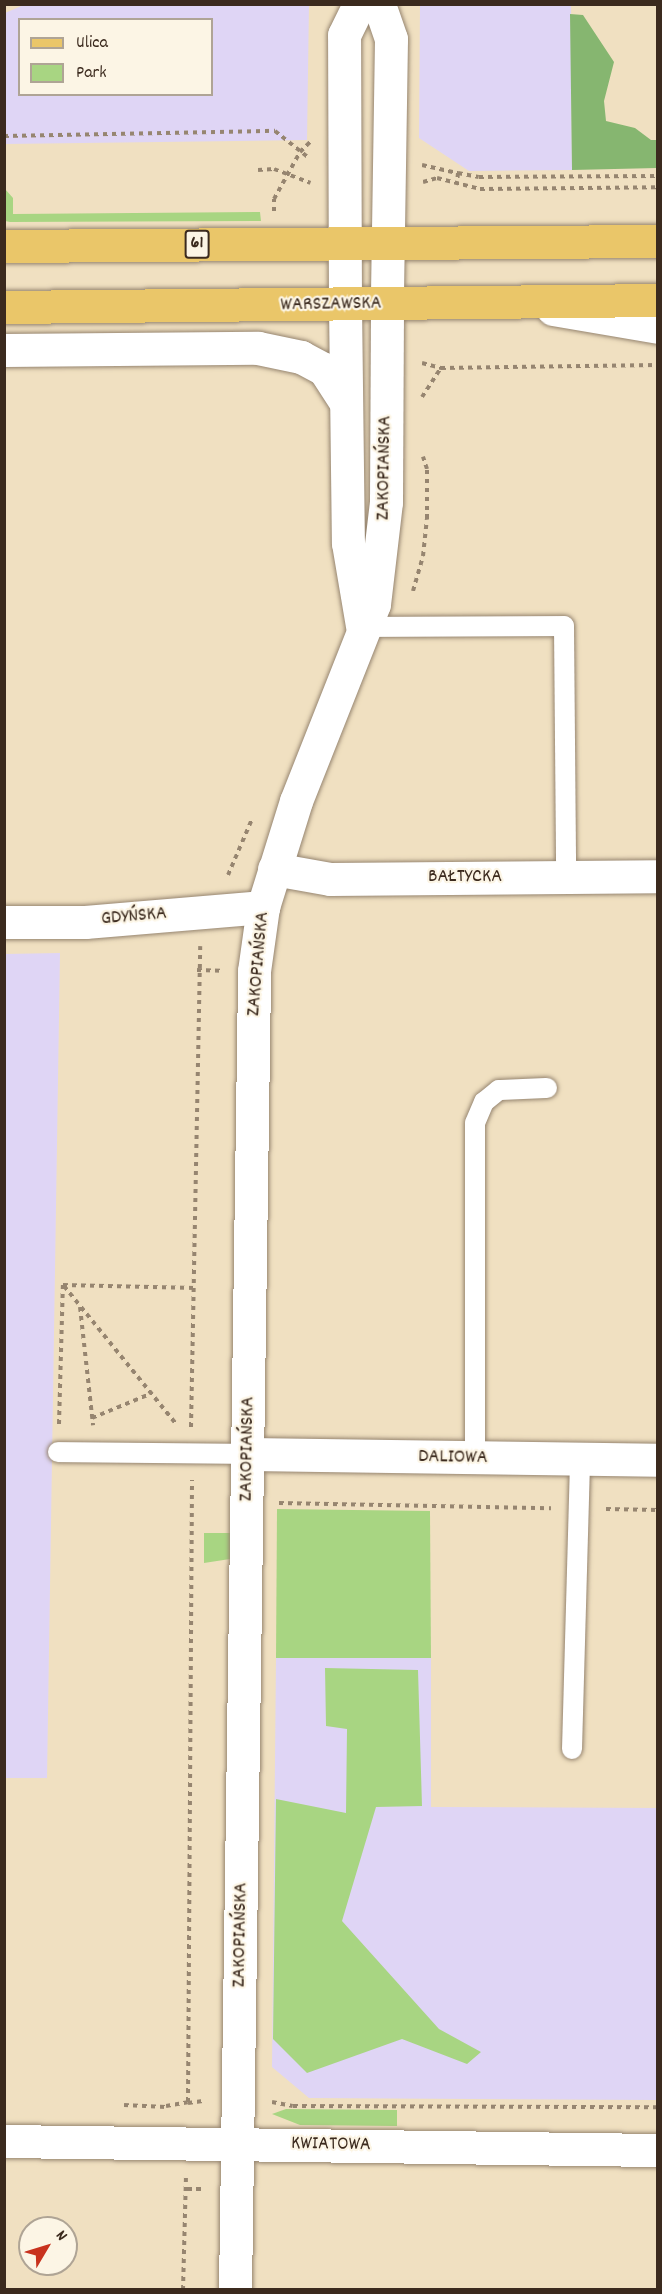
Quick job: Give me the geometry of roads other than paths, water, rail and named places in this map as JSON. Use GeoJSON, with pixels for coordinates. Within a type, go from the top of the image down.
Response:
{"type":"FeatureCollection","features":[{"type":"Feature","properties":{"kind":"main road","name":"61"},"geometry":{"type":"LineString","coordinates":[[4,246],[657,241]]}},
{"type":"Feature","properties":{"kind":"main road","name":"WARSZAWSKA"},"geometry":{"type":"LineString","coordinates":[[4,307],[387,305],[657,300]]}},
{"type":"Feature","properties":{"kind":"street","name":"ZAKOPIAŃSKA"},"geometry":{"type":"LineString","coordinates":[[359,4],[344,34],[331,174],[344,242],[348,543],[363,627]]}},
{"type":"Feature","properties":{"kind":"street","name":"ZAKOPIAŃSKA"},"geometry":{"type":"LineString","coordinates":[[235,2289],[254,971],[263,907],[296,801],[350,670],[363,627],[375,604],[386,502],[389,242],[404,174],[391,39],[379,4]]}},
{"type":"Feature","properties":{"kind":"street"},"geometry":{"type":"LineString","coordinates":[[516,303],[657,327]]}},
{"type":"Feature","properties":{"kind":"street"},"geometry":{"type":"LineString","coordinates":[[4,350],[258,348],[301,357],[324,369],[346,403]]}},
{"type":"Feature","properties":{"kind":"street","name":"BAŁTYCKA"},"geometry":{"type":"LineString","coordinates":[[274,868],[330,879],[657,876]]}},
{"type":"Feature","properties":{"kind":"street","name":"GDYŃSKA"},"geometry":{"type":"LineString","coordinates":[[4,922],[85,922],[263,907]]}},
{"type":"Feature","properties":{"kind":"street","name":"DALIOWA"},"geometry":{"type":"LineString","coordinates":[[248,1454],[657,1460]]}},
{"type":"Feature","properties":{"kind":"street","name":"KWIATOWA"},"geometry":{"type":"LineString","coordinates":[[4,2141],[657,2150]]}},
{"type":"Feature","properties":{"kind":"lane"},"geometry":{"type":"LineString","coordinates":[[363,627],[564,626],[566,876]]}},
{"type":"Feature","properties":{"kind":"lane"},"geometry":{"type":"LineString","coordinates":[[475,1458],[475,1123],[484,1102],[499,1090],[547,1088]]}},
{"type":"Feature","properties":{"kind":"lane"},"geometry":{"type":"LineString","coordinates":[[58,1452],[248,1454]]}},
{"type":"Feature","properties":{"kind":"lane"},"geometry":{"type":"LineString","coordinates":[[572,1749],[580,1459]]}}]}
